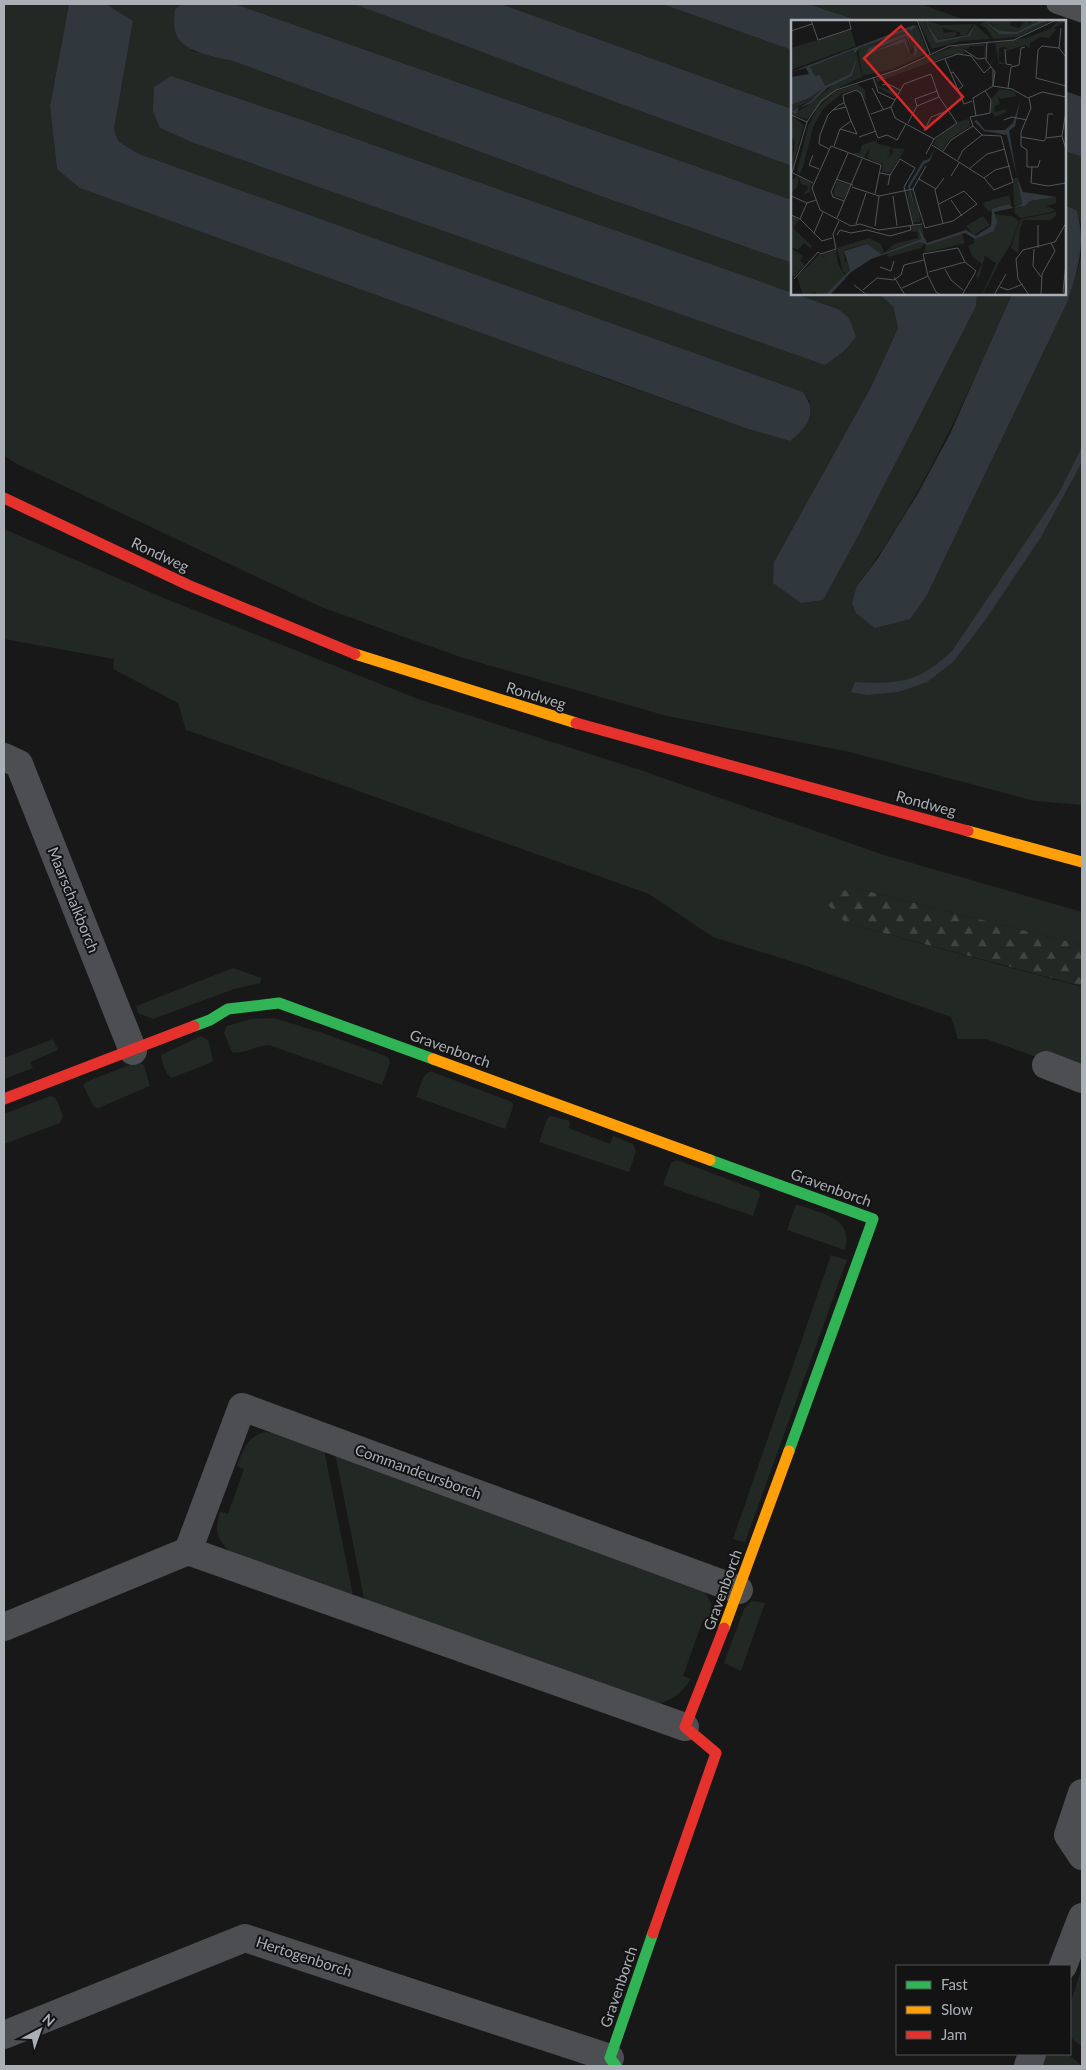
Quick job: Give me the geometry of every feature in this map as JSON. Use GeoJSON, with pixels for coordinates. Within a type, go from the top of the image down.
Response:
{"type":"FeatureCollection","features":[{"type":"Feature","properties":{"kind":"street","name":"Rondweg"},"geometry":{"type":"LineString","coordinates":[[4,498],[188,585],[368,660],[553,717],[1082,862]]}},
{"type":"Feature","properties":{"kind":"street","name":"Maarschalkborch"},"geometry":{"type":"LineString","coordinates":[[4,757],[19,764],[134,1051]]}},
{"type":"Feature","properties":{"kind":"street","name":"Gravenborch"},"geometry":{"type":"LineString","coordinates":[[4,1099],[134,1051],[210,1020],[228,1010],[279,1003],[873,1219],[739,1590],[685,1727],[716,1753],[613,2062]]}},
{"type":"Feature","properties":{"kind":"street"},"geometry":{"type":"LineString","coordinates":[[1046,1066],[1082,1079]]}},
{"type":"Feature","properties":{"kind":"street","name":"Commandeursborch"},"geometry":{"type":"LineString","coordinates":[[188,1551],[242,1407],[739,1590]]}},
{"type":"Feature","properties":{"kind":"street"},"geometry":{"type":"LineString","coordinates":[[4,1627],[188,1551],[685,1727]]}},
{"type":"Feature","properties":{"kind":"street"},"geometry":{"type":"LineString","coordinates":[[1082,1793],[1068,1835],[1082,1856]]}},
{"type":"Feature","properties":{"kind":"street"},"geometry":{"type":"LineString","coordinates":[[1063,1965],[1082,1917]]}},
{"type":"Feature","properties":{"kind":"street","name":"Hertogenborch"},"geometry":{"type":"LineString","coordinates":[[4,2035],[245,1938],[613,2062]]}},
{"type":"Feature","properties":{"kind":"lane"},"geometry":{"type":"LineString","coordinates":[[1056,4],[1082,13]]}},
{"type":"Feature","properties":{"kind":"green space"},"geometry":{"type":"Polygon","coordinates":[[[4,4],[69,4],[50,106],[57,169],[602,377],[748,429],[790,441],[810,402],[803,392],[178,169],[139,154],[118,141],[114,129],[133,21],[106,4],[182,4],[175,9],[192,51],[233,61],[595,194],[791,263],[791,293],[297,118],[171,76],[160,128],[191,142],[666,308],[838,309],[798,295],[881,296],[893,306],[898,328],[871,387],[774,562],[976,306],[977,295],[1012,295],[961,408],[924,481],[881,552],[857,586],[927,595],[1068,301],[1082,255],[1082,805],[1035,801],[850,752],[667,716],[463,658],[321,607],[17,464],[4,456],[4,4]]]}},
{"type":"Feature","properties":{"kind":"green space"},"geometry":{"type":"Polygon","coordinates":[[[235,4],[354,4],[791,166],[791,200],[235,4]]]}},
{"type":"Feature","properties":{"kind":"green space"},"geometry":{"type":"Polygon","coordinates":[[[501,4],[662,4],[790,49],[791,109],[501,4]]]}},
{"type":"Feature","properties":{"kind":"green space"},"geometry":{"type":"Polygon","coordinates":[[[808,4],[920,4],[965,20],[856,20],[808,4]]]}},
{"type":"Feature","properties":{"kind":"green space"},"geometry":{"type":"Polygon","coordinates":[[[1066,151],[1082,157],[1082,226],[1076,211],[1066,206],[1066,151]]]}},
{"type":"Feature","properties":{"kind":"green space"},"geometry":{"type":"Polygon","coordinates":[[[4,529],[159,596],[418,699],[643,771],[884,855],[1082,912],[1082,945],[855,888],[846,923],[1082,987],[1082,1073],[986,1039],[958,1039],[951,1017],[806,966],[713,937],[649,894],[186,730],[178,703],[113,669],[114,659],[4,639],[4,529]]]}},
{"type":"Feature","properties":{"kind":"green space"},"geometry":{"type":"Polygon","coordinates":[[[855,888],[1082,945],[1082,986],[846,923],[827,904],[837,892],[855,888]]]}},
{"type":"Feature","properties":{"kind":"green space"},"geometry":{"type":"Polygon","coordinates":[[[233,968],[262,978],[260,983],[234,989],[153,1019],[138,1013],[136,1006],[233,968]]]}},
{"type":"Feature","properties":{"kind":"green space"},"geometry":{"type":"Polygon","coordinates":[[[274,1018],[323,1033],[388,1057],[390,1063],[382,1085],[269,1045],[236,1053],[232,1052],[224,1033],[227,1026],[251,1019],[274,1018]]]}},
{"type":"Feature","properties":{"kind":"green space"},"geometry":{"type":"Polygon","coordinates":[[[201,1036],[208,1040],[213,1060],[210,1063],[171,1078],[164,1067],[161,1055],[201,1036]]]}},
{"type":"Feature","properties":{"kind":"green space"},"geometry":{"type":"Polygon","coordinates":[[[53,1039],[58,1050],[30,1062],[33,1068],[4,1079],[4,1058],[53,1039]]]}},
{"type":"Feature","properties":{"kind":"green space"},"geometry":{"type":"Polygon","coordinates":[[[137,1062],[144,1065],[150,1086],[98,1108],[94,1107],[84,1084],[137,1062]]]}},
{"type":"Feature","properties":{"kind":"green space"},"geometry":{"type":"Polygon","coordinates":[[[430,1071],[512,1102],[513,1107],[505,1129],[416,1097],[424,1076],[430,1071]]]}},
{"type":"Feature","properties":{"kind":"green space"},"geometry":{"type":"Polygon","coordinates":[[[50,1096],[54,1097],[57,1101],[63,1116],[60,1123],[4,1144],[4,1114],[50,1096]]]}},
{"type":"Feature","properties":{"kind":"green space"},"geometry":{"type":"Polygon","coordinates":[[[550,1116],[570,1121],[569,1128],[610,1144],[613,1136],[633,1144],[636,1151],[629,1172],[539,1142],[547,1119],[550,1116]]]}},
{"type":"Feature","properties":{"kind":"green space"},"geometry":{"type":"Polygon","coordinates":[[[677,1160],[759,1191],[760,1195],[753,1216],[663,1185],[671,1163],[677,1160]]]}},
{"type":"Feature","properties":{"kind":"green space"},"geometry":{"type":"Polygon","coordinates":[[[796,1204],[825,1214],[840,1223],[845,1230],[847,1239],[845,1250],[787,1230],[796,1204]]]}},
{"type":"Feature","properties":{"kind":"green space"},"geometry":{"type":"Polygon","coordinates":[[[831,1255],[847,1260],[745,1542],[733,1539],[831,1255]]]}},
{"type":"Feature","properties":{"kind":"green space"},"geometry":{"type":"Polygon","coordinates":[[[266,1432],[283,1434],[324,1449],[354,1601],[229,1551],[221,1542],[217,1533],[217,1524],[220,1512],[228,1514],[244,1469],[237,1466],[250,1440],[266,1432]]]}},
{"type":"Feature","properties":{"kind":"green space"},"geometry":{"type":"Polygon","coordinates":[[[335,1453],[704,1591],[711,1603],[710,1624],[703,1620],[683,1676],[691,1679],[676,1696],[654,1705],[365,1604],[335,1453]]]}},
{"type":"Feature","properties":{"kind":"green space"},"geometry":{"type":"Polygon","coordinates":[[[750,1602],[765,1603],[741,1671],[724,1663],[744,1609],[750,1602]]]}},
{"type":"Feature","properties":{"kind":"green space"},"geometry":{"type":"Polygon","coordinates":[[[1082,1967],[1082,2047],[1071,2038],[1071,2002],[1082,1967]]]}},
{"type":"Feature","properties":{"kind":"green space"},"geometry":{"type":"Polygon","coordinates":[[[1043,2055],[1069,2055],[1082,2066],[1039,2066],[1043,2055]]]}},
{"type":"Feature","properties":{"kind":"shaded area"},"geometry":{"type":"Polygon","coordinates":[[[69,4],[106,4],[133,21],[114,129],[118,141],[139,154],[803,392],[810,407],[809,419],[806,425],[790,441],[748,429],[80,188],[57,169],[50,106],[69,4]]]}},
{"type":"Feature","properties":{"kind":"shaded area"},"geometry":{"type":"Polygon","coordinates":[[[182,4],[235,4],[791,200],[791,263],[595,194],[233,61],[194,50],[187,47],[177,36],[174,22],[175,9],[182,4]]]}},
{"type":"Feature","properties":{"kind":"shaded area"},"geometry":{"type":"Polygon","coordinates":[[[354,4],[501,4],[791,109],[791,166],[354,4]]]}},
{"type":"Feature","properties":{"kind":"shaded area"},"geometry":{"type":"Polygon","coordinates":[[[662,4],[808,4],[856,20],[791,20],[791,50],[662,4]]]}},
{"type":"Feature","properties":{"kind":"shaded area"},"geometry":{"type":"Polygon","coordinates":[[[171,76],[297,118],[791,292],[791,295],[798,295],[838,309],[849,318],[856,337],[844,351],[825,365],[191,142],[160,128],[153,111],[154,87],[171,76]]]}},
{"type":"Feature","properties":{"kind":"shaded area"},"geometry":{"type":"Polygon","coordinates":[[[1066,91],[1082,97],[1082,157],[1066,151],[1066,91]]]}},
{"type":"Feature","properties":{"kind":"shaded area"},"geometry":{"type":"Polygon","coordinates":[[[1066,206],[1077,211],[1081,235],[1080,256],[1068,301],[927,595],[910,619],[875,628],[856,613],[852,603],[857,586],[878,558],[917,495],[950,434],[1012,295],[1066,295],[1066,206]]]}},
{"type":"Feature","properties":{"kind":"shaded area"},"geometry":{"type":"Polygon","coordinates":[[[878,295],[977,295],[976,306],[823,600],[801,603],[773,583],[774,562],[871,387],[898,328],[893,306],[878,295]]]}},
{"type":"Feature","properties":{"kind":"shaded area"},"geometry":{"type":"Polygon","coordinates":[[[1082,447],[1082,462],[1041,537],[984,622],[953,662],[927,682],[899,692],[867,695],[851,692],[855,682],[896,682],[918,675],[952,651],[1060,491],[1082,447]]]}},
{"type":"Feature","properties":{"kind":"traffic: fast"},"geometry":{"type":"LineString","coordinates":[[194,1026],[210,1020],[228,1009],[279,1003],[433,1059]]}},
{"type":"Feature","properties":{"kind":"traffic: fast"},"geometry":{"type":"LineString","coordinates":[[710,1160],[873,1219],[789,1451]]}},
{"type":"Feature","properties":{"kind":"traffic: fast"},"geometry":{"type":"LineString","coordinates":[[616,2066],[610,2058],[653,1933]]}},
{"type":"Feature","properties":{"kind":"traffic: slow"},"geometry":{"type":"LineString","coordinates":[[355,654],[576,723]]}},
{"type":"Feature","properties":{"kind":"traffic: slow"},"geometry":{"type":"LineString","coordinates":[[968,831],[1082,862]]}},
{"type":"Feature","properties":{"kind":"traffic: slow"},"geometry":{"type":"LineString","coordinates":[[433,1059],[710,1160]]}},
{"type":"Feature","properties":{"kind":"traffic: slow"},"geometry":{"type":"LineString","coordinates":[[724,1628],[789,1451]]}},
{"type":"Feature","properties":{"kind":"traffic: jam"},"geometry":{"type":"LineString","coordinates":[[4,498],[188,585],[355,654]]}},
{"type":"Feature","properties":{"kind":"traffic: jam"},"geometry":{"type":"LineString","coordinates":[[576,723],[968,831]]}},
{"type":"Feature","properties":{"kind":"traffic: jam"},"geometry":{"type":"LineString","coordinates":[[4,1099],[194,1026]]}},
{"type":"Feature","properties":{"kind":"traffic: jam"},"geometry":{"type":"LineString","coordinates":[[653,1933],[716,1753],[685,1727],[724,1628]]}}]}
